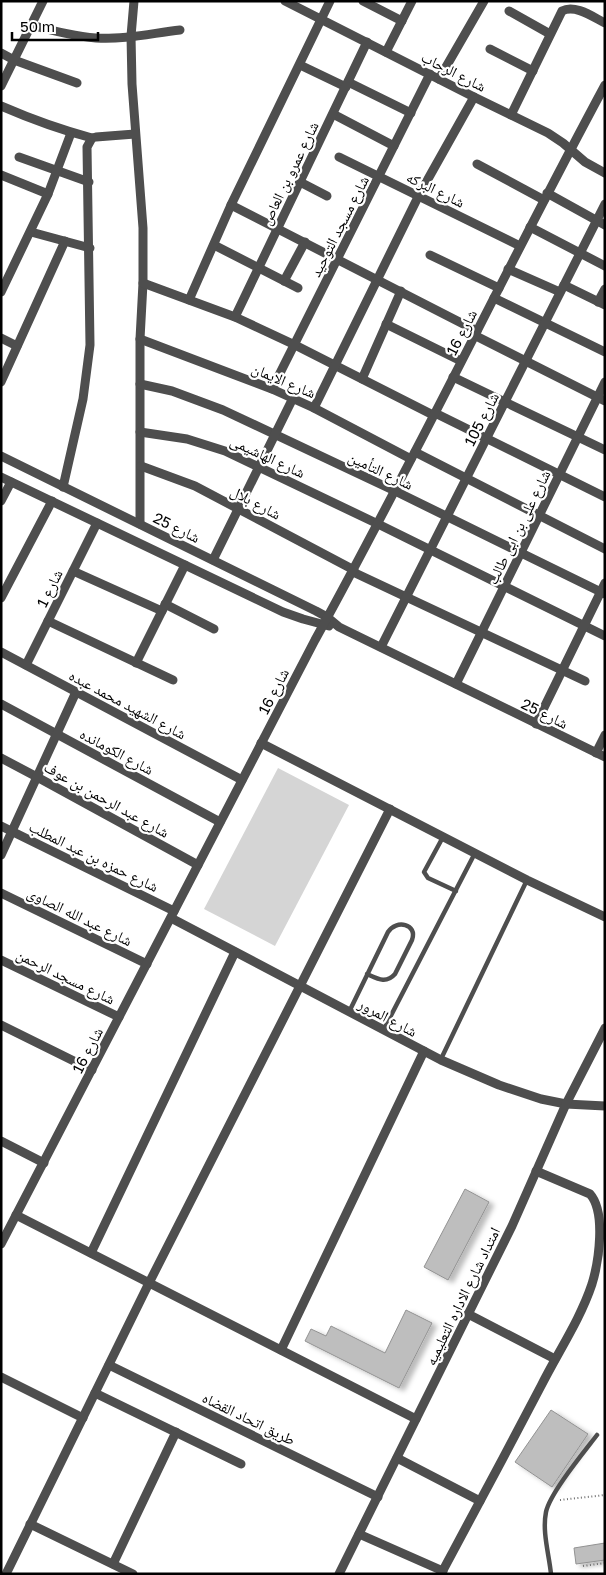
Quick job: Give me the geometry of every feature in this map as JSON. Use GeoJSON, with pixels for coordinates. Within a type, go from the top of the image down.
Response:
{"type":"FeatureCollection","features":[{"type":"Feature","properties":{"kind":"street"},"geometry":{"type":"LineString","coordinates":[[1,86],[43,1]]}},
{"type":"Feature","properties":{"kind":"street"},"geometry":{"type":"LineString","coordinates":[[134,1],[131,36],[132,84],[143,228],[140,339],[140,524]]}},
{"type":"Feature","properties":{"kind":"street"},"geometry":{"type":"LineString","coordinates":[[189,300],[231,206],[330,1]]}},
{"type":"Feature","properties":{"kind":"street"},"geometry":{"type":"LineString","coordinates":[[363,1],[402,21]]}},
{"type":"Feature","properties":{"kind":"street"},"geometry":{"type":"LineString","coordinates":[[386,52],[412,1]]}},
{"type":"Feature","properties":{"kind":"street"},"geometry":{"type":"LineString","coordinates":[[435,77],[484,1]]}},
{"type":"Feature","properties":{"kind":"street","name":"شارع الرحاب"},"geometry":{"type":"LineString","coordinates":[[287,2],[548,133],[584,162],[605,173]]}},
{"type":"Feature","properties":{"kind":"street"},"geometry":{"type":"LineString","coordinates":[[511,115],[562,11],[568,8],[575,9],[605,23]]}},
{"type":"Feature","properties":{"kind":"street"},"geometry":{"type":"LineString","coordinates":[[509,11],[550,34]]}},
{"type":"Feature","properties":{"kind":"street"},"geometry":{"type":"LineString","coordinates":[[31,25],[64,34],[98,38],[180,30]]}},
{"type":"Feature","properties":{"kind":"street","name":"شارع عمرو بن العاص"},"geometry":{"type":"LineString","coordinates":[[235,317],[367,42]]}},
{"type":"Feature","properties":{"kind":"street"},"geometry":{"type":"LineString","coordinates":[[490,50],[533,70]]}},
{"type":"Feature","properties":{"kind":"street"},"geometry":{"type":"LineString","coordinates":[[1,53],[14,60],[77,83]]}},
{"type":"Feature","properties":{"kind":"street"},"geometry":{"type":"LineString","coordinates":[[300,65],[411,113]]}},
{"type":"Feature","properties":{"kind":"street","name":"شارع مسجد التوحيد"},"geometry":{"type":"LineString","coordinates":[[272,389],[411,113],[435,77]]}},
{"type":"Feature","properties":{"kind":"street","name":"شارع 16"},"geometry":{"type":"LineString","coordinates":[[1,1244],[325,621],[378,524],[508,269],[605,85]]}},
{"type":"Feature","properties":{"kind":"street"},"geometry":{"type":"LineString","coordinates":[[314,408],[419,195],[474,97]]}},
{"type":"Feature","properties":{"kind":"street"},"geometry":{"type":"LineString","coordinates":[[1,106],[29,118],[92,138],[135,134]]}},
{"type":"Feature","properties":{"kind":"street"},"geometry":{"type":"LineString","coordinates":[[333,114],[394,146]]}},
{"type":"Feature","properties":{"kind":"street"},"geometry":{"type":"LineString","coordinates":[[1,292],[48,194],[72,133]]}},
{"type":"Feature","properties":{"kind":"street"},"geometry":{"type":"LineString","coordinates":[[63,487],[88,370],[90,345],[90,248],[88,147],[92,138]]}},
{"type":"Feature","properties":{"kind":"street"},"geometry":{"type":"LineString","coordinates":[[19,157],[89,182]]}},
{"type":"Feature","properties":{"kind":"street","name":"شارع البركه"},"geometry":{"type":"LineString","coordinates":[[340,157],[520,246]]}},
{"type":"Feature","properties":{"kind":"street"},"geometry":{"type":"LineString","coordinates":[[477,164],[601,223]]}},
{"type":"Feature","properties":{"kind":"street"},"geometry":{"type":"LineString","coordinates":[[2,176],[48,194]]}},
{"type":"Feature","properties":{"kind":"street"},"geometry":{"type":"LineString","coordinates":[[300,182],[326,196]]}},
{"type":"Feature","properties":{"kind":"street","name":"شارع 105"},"geometry":{"type":"LineString","coordinates":[[381,647],[580,253],[601,223],[605,204]]}},
{"type":"Feature","properties":{"kind":"street"},"geometry":{"type":"LineString","coordinates":[[231,206],[401,291],[526,361],[601,399]]}},
{"type":"Feature","properties":{"kind":"street"},"geometry":{"type":"LineString","coordinates":[[530,227],[605,266]]}},
{"type":"Feature","properties":{"kind":"street"},"geometry":{"type":"LineString","coordinates":[[31,232],[90,248]]}},
{"type":"Feature","properties":{"kind":"street"},"geometry":{"type":"LineString","coordinates":[[1,382],[65,241]]}},
{"type":"Feature","properties":{"kind":"street"},"geometry":{"type":"LineString","coordinates":[[284,281],[304,242]]}},
{"type":"Feature","properties":{"kind":"street"},"geometry":{"type":"LineString","coordinates":[[214,245],[298,288]]}},
{"type":"Feature","properties":{"kind":"street"},"geometry":{"type":"LineString","coordinates":[[430,255],[499,288]]}},
{"type":"Feature","properties":{"kind":"street"},"geometry":{"type":"LineString","coordinates":[[508,269],[602,304],[605,289]]}},
{"type":"Feature","properties":{"kind":"street"},"geometry":{"type":"LineString","coordinates":[[143,283],[235,317],[294,344],[605,497]]}},
{"type":"Feature","properties":{"kind":"street"},"geometry":{"type":"LineString","coordinates":[[362,379],[401,291]]}},
{"type":"Feature","properties":{"kind":"street"},"geometry":{"type":"LineString","coordinates":[[494,298],[605,352]]}},
{"type":"Feature","properties":{"kind":"street"},"geometry":{"type":"LineString","coordinates":[[386,324],[461,361]]}},
{"type":"Feature","properties":{"kind":"street"},"geometry":{"type":"LineString","coordinates":[[1,338],[18,346]]}},
{"type":"Feature","properties":{"kind":"street","name":"شارع الايمان"},"geometry":{"type":"LineString","coordinates":[[140,339],[293,398],[466,478],[605,549]]}},
{"type":"Feature","properties":{"kind":"street"},"geometry":{"type":"LineString","coordinates":[[453,377],[605,450]]}},
{"type":"Feature","properties":{"kind":"street","name":"شارع على بن ابى طالب"},"geometry":{"type":"LineString","coordinates":[[456,684],[578,437],[601,399],[605,382]]}},
{"type":"Feature","properties":{"kind":"street","name":"شارع التأمين"},"geometry":{"type":"LineString","coordinates":[[140,384],[172,391],[223,410],[395,491],[603,593]]}},
{"type":"Feature","properties":{"kind":"street"},"geometry":{"type":"LineString","coordinates":[[214,560],[293,398]]}},
{"type":"Feature","properties":{"kind":"street","name":"شارع الهاشيمى"},"geometry":{"type":"LineString","coordinates":[[140,432],[196,442],[225,451],[605,636]]}},
{"type":"Feature","properties":{"kind":"street","name":"شارع 25"},"geometry":{"type":"LineString","coordinates":[[1,456],[214,560],[325,621],[605,757]]}},
{"type":"Feature","properties":{"kind":"street","name":"شارع بلال"},"geometry":{"type":"LineString","coordinates":[[141,466],[195,486],[353,571],[585,681]]}},
{"type":"Feature","properties":{"kind":"street","name":"شارع 25"},"geometry":{"type":"LineString","coordinates":[[1,477],[283,612],[325,621]]}},
{"type":"Feature","properties":{"kind":"street"},"geometry":{"type":"LineString","coordinates":[[1,501],[11,482]]}},
{"type":"Feature","properties":{"kind":"street"},"geometry":{"type":"LineString","coordinates":[[1,598],[52,501]]}},
{"type":"Feature","properties":{"kind":"street","name":"شارع 1"},"geometry":{"type":"LineString","coordinates":[[26,665],[96,523]]}},
{"type":"Feature","properties":{"kind":"street"},"geometry":{"type":"LineString","coordinates":[[136,663],[185,566]]}},
{"type":"Feature","properties":{"kind":"street"},"geometry":{"type":"LineString","coordinates":[[72,572],[214,629]]}},
{"type":"Feature","properties":{"kind":"street"},"geometry":{"type":"LineString","coordinates":[[536,724],[584,626],[603,593],[605,583]]}},
{"type":"Feature","properties":{"kind":"street"},"geometry":{"type":"LineString","coordinates":[[48,621],[173,680]]}},
{"type":"Feature","properties":{"kind":"street","name":"شارع الشهيد محمد عبده"},"geometry":{"type":"LineString","coordinates":[[1,652],[242,780]]}},
{"type":"Feature","properties":{"kind":"street"},"geometry":{"type":"LineString","coordinates":[[1,855],[76,692]]}},
{"type":"Feature","properties":{"kind":"street","name":"شارع الكومانده"},"geometry":{"type":"LineString","coordinates":[[1,704],[220,822]]}},
{"type":"Feature","properties":{"kind":"street"},"geometry":{"type":"LineString","coordinates":[[596,753],[605,735]]}},
{"type":"Feature","properties":{"kind":"street"},"geometry":{"type":"LineString","coordinates":[[262,744],[475,854],[605,916]]}},
{"type":"Feature","properties":{"kind":"street","name":"شارع عبد الرحمن بن عوف"},"geometry":{"type":"LineString","coordinates":[[1,758],[198,865]]}},
{"type":"Feature","properties":{"kind":"street"},"geometry":{"type":"LineString","coordinates":[[6,1574],[149,1283],[390,810]]}},
{"type":"Feature","properties":{"kind":"street","name":"شارع حمزه بن عبد المطلب"},"geometry":{"type":"LineString","coordinates":[[1,826],[173,915]]}},
{"type":"Feature","properties":{"kind":"street","name":"شارع عبد الله الصاوى"},"geometry":{"type":"LineString","coordinates":[[1,893],[147,964]]}},
{"type":"Feature","properties":{"kind":"street","name":"شارع المرور"},"geometry":{"type":"LineString","coordinates":[[173,915],[235,952],[441,1060],[520,1093],[566,1104],[605,1106]]}},
{"type":"Feature","properties":{"kind":"street"},"geometry":{"type":"LineString","coordinates":[[91,1253],[235,952]]}},
{"type":"Feature","properties":{"kind":"street","name":"شارع مسجد الرحمن"},"geometry":{"type":"LineString","coordinates":[[1,960],[119,1017]]}},
{"type":"Feature","properties":{"kind":"street"},"geometry":{"type":"LineString","coordinates":[[1,1025],[92,1070]]}},
{"type":"Feature","properties":{"kind":"street","name":"امتداد شارع الاداره التعليميه"},"geometry":{"type":"LineString","coordinates":[[340,1574],[512,1226],[566,1104],[605,1028]]}},
{"type":"Feature","properties":{"kind":"street"},"geometry":{"type":"LineString","coordinates":[[281,1350],[424,1051]]}},
{"type":"Feature","properties":{"kind":"street"},"geometry":{"type":"LineString","coordinates":[[1,1141],[44,1163]]}},
{"type":"Feature","properties":{"kind":"street"},"geometry":{"type":"LineString","coordinates":[[359,1534],[442,1572],[555,1358],[576,1322],[592,1282],[600,1246],[601,1216],[596,1201],[590,1194],[536,1171]]}},
{"type":"Feature","properties":{"kind":"street"},"geometry":{"type":"LineString","coordinates":[[16,1216],[416,1419]]}},
{"type":"Feature","properties":{"kind":"street"},"geometry":{"type":"LineString","coordinates":[[468,1314],[555,1358]]}},
{"type":"Feature","properties":{"kind":"street","name":"طريق اتحاد القضاه"},"geometry":{"type":"LineString","coordinates":[[109,1365],[378,1497]]}},
{"type":"Feature","properties":{"kind":"street"},"geometry":{"type":"LineString","coordinates":[[1,1377],[83,1418]]}},
{"type":"Feature","properties":{"kind":"street"},"geometry":{"type":"LineString","coordinates":[[95,1392],[241,1464]]}},
{"type":"Feature","properties":{"kind":"street"},"geometry":{"type":"LineString","coordinates":[[113,1564],[176,1432]]}},
{"type":"Feature","properties":{"kind":"street"},"geometry":{"type":"LineString","coordinates":[[397,1458],[480,1501]]}},
{"type":"Feature","properties":{"kind":"street"},"geometry":{"type":"LineString","coordinates":[[30,1524],[133,1574]]}},
{"type":"Feature","properties":{"kind":"lane"},"geometry":{"type":"LineString","coordinates":[[443,837],[424,872],[428,878],[456,891]]}},
{"type":"Feature","properties":{"kind":"lane"},"geometry":{"type":"LineString","coordinates":[[384,1031],[475,854]]}},
{"type":"Feature","properties":{"kind":"lane"},"geometry":{"type":"LineString","coordinates":[[441,1060],[527,880]]}},
{"type":"Feature","properties":{"kind":"lane"},"geometry":{"type":"LineString","coordinates":[[349,1012],[367,974],[391,927],[403,924],[413,931],[412,940],[395,974],[391,978],[379,980],[367,974]]}},
{"type":"Feature","properties":{"kind":"lane"},"geometry":{"type":"LineString","coordinates":[[551,1574],[545,1528],[547,1510],[550,1502],[597,1435]]}},
{"type":"Feature","properties":{"kind":"path"},"geometry":{"type":"LineString","coordinates":[[550,1502],[605,1495]]}},
{"type":"Feature","properties":{"kind":"path"},"geometry":{"type":"LineString","coordinates":[[583,1566],[605,1563]]}},
{"type":"Feature","properties":{"kind":"shaded area"},"geometry":{"type":"Polygon","coordinates":[[[278,768],[349,805],[275,946],[204,909],[278,768]]]}},
{"type":"Feature","properties":{"kind":"building"},"geometry":{"type":"Polygon","coordinates":[[[465,1189],[489,1202],[448,1280],[424,1267],[465,1189]]]}},
{"type":"Feature","properties":{"kind":"building"},"geometry":{"type":"Polygon","coordinates":[[[406,1310],[432,1323],[399,1388],[305,1341],[311,1329],[326,1336],[331,1326],[385,1353],[406,1310]]]}},
{"type":"Feature","properties":{"kind":"building"},"geometry":{"type":"Polygon","coordinates":[[[551,1410],[588,1434],[552,1487],[515,1462],[551,1410]]]}},
{"type":"Feature","properties":{"kind":"building"},"geometry":{"type":"Polygon","coordinates":[[[605,1543],[605,1560],[576,1564],[574,1548],[605,1543]]]}}]}
